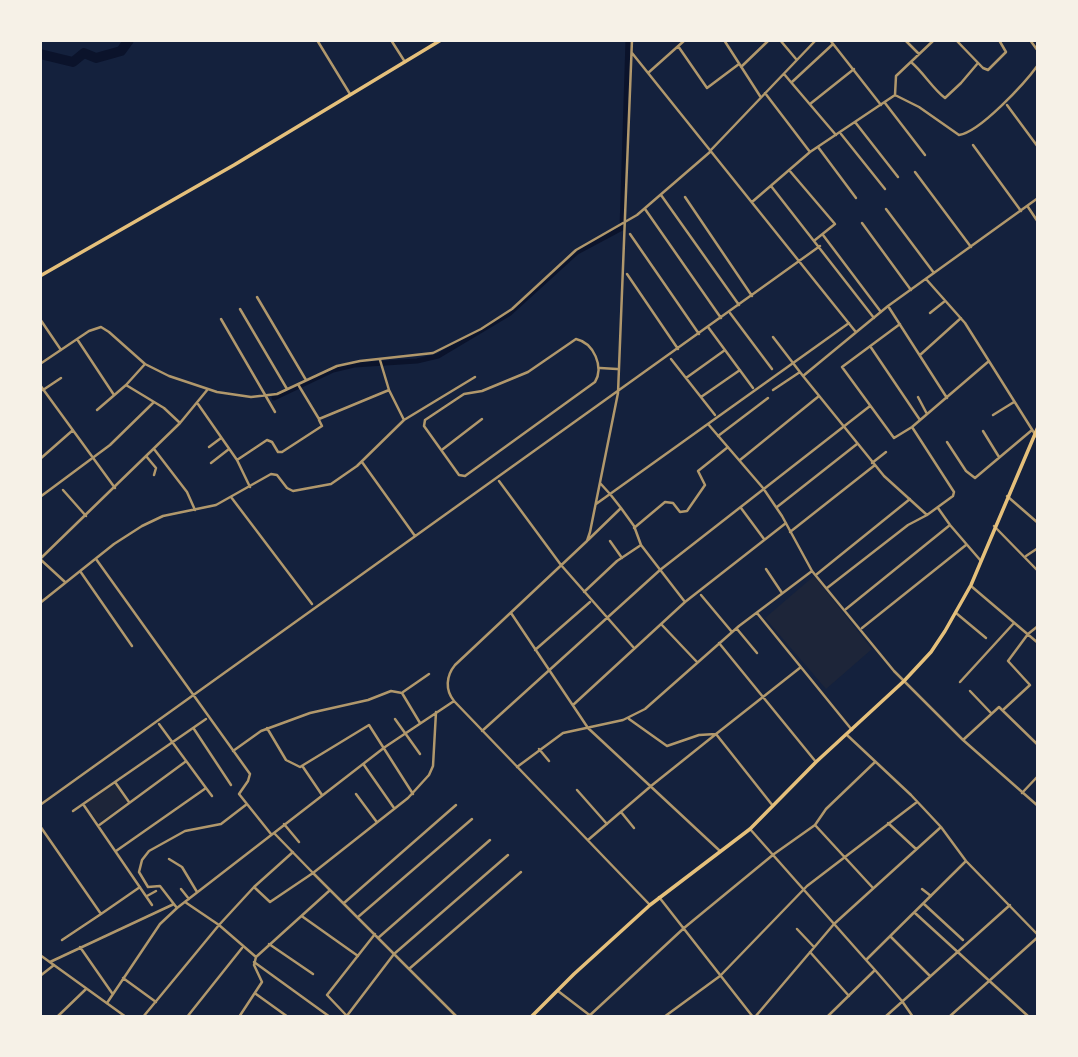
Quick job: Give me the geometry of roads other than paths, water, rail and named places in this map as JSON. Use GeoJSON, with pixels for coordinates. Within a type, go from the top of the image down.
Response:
{"type":"FeatureCollection","features":[{"type":"Feature","properties":{"kind":"main road"},"geometry":{"type":"LineString","coordinates":[[40,276],[240,161],[441,40]]}},
{"type":"Feature","properties":{"kind":"main road"},"geometry":{"type":"LineString","coordinates":[[531,1017],[659,897],[750,829],[816,762],[904,681],[930,652],[971,585],[1038,427]]}},
{"type":"Feature","properties":{"kind":"street"},"geometry":{"type":"LineString","coordinates":[[317,40],[350,95]]}},
{"type":"Feature","properties":{"kind":"street"},"geometry":{"type":"LineString","coordinates":[[391,40],[405,62]]}},
{"type":"Feature","properties":{"kind":"street"},"geometry":{"type":"LineString","coordinates":[[587,541],[616,394],[632,40]]}},
{"type":"Feature","properties":{"kind":"street"},"geometry":{"type":"LineString","coordinates":[[648,73],[685,40]]}},
{"type":"Feature","properties":{"kind":"street"},"geometry":{"type":"LineString","coordinates":[[724,40],[761,97]]}},
{"type":"Feature","properties":{"kind":"street"},"geometry":{"type":"LineString","coordinates":[[678,46],[707,88],[740,66],[769,40]]}},
{"type":"Feature","properties":{"kind":"street"},"geometry":{"type":"LineString","coordinates":[[780,40],[797,60]]}},
{"type":"Feature","properties":{"kind":"street"},"geometry":{"type":"LineString","coordinates":[[40,364],[94,328],[103,328],[145,364],[169,376],[208,389],[239,395],[267,396],[299,386],[306,380],[338,366],[433,353],[481,329],[516,305],[576,250],[623,224],[661,195],[710,152],[816,40]]}},
{"type":"Feature","properties":{"kind":"street"},"geometry":{"type":"LineString","coordinates":[[905,40],[919,54]]}},
{"type":"Feature","properties":{"kind":"street"},"geometry":{"type":"LineString","coordinates":[[895,95],[896,76],[934,40]]}},
{"type":"Feature","properties":{"kind":"street"},"geometry":{"type":"LineString","coordinates":[[959,41],[988,70],[1007,50],[999,40]]}},
{"type":"Feature","properties":{"kind":"street"},"geometry":{"type":"LineString","coordinates":[[1030,40],[1038,51]]}},
{"type":"Feature","properties":{"kind":"street"},"geometry":{"type":"LineString","coordinates":[[792,83],[831,42],[925,155]]}},
{"type":"Feature","properties":{"kind":"street"},"geometry":{"type":"LineString","coordinates":[[632,53],[856,332]]}},
{"type":"Feature","properties":{"kind":"street"},"geometry":{"type":"LineString","coordinates":[[911,62],[945,98],[978,62]]}},
{"type":"Feature","properties":{"kind":"street"},"geometry":{"type":"LineString","coordinates":[[895,95],[919,107],[954,134],[962,135],[994,112],[1036,71],[1038,65]]}},
{"type":"Feature","properties":{"kind":"street"},"geometry":{"type":"LineString","coordinates":[[810,104],[854,69]]}},
{"type":"Feature","properties":{"kind":"street"},"geometry":{"type":"LineString","coordinates":[[784,74],[885,188]]}},
{"type":"Feature","properties":{"kind":"street"},"geometry":{"type":"LineString","coordinates":[[765,93],[810,152]]}},
{"type":"Feature","properties":{"kind":"street"},"geometry":{"type":"LineString","coordinates":[[751,203],[810,152],[895,95]]}},
{"type":"Feature","properties":{"kind":"street"},"geometry":{"type":"LineString","coordinates":[[1007,105],[1038,147]]}},
{"type":"Feature","properties":{"kind":"street"},"geometry":{"type":"LineString","coordinates":[[855,122],[898,177]]}},
{"type":"Feature","properties":{"kind":"street"},"geometry":{"type":"LineString","coordinates":[[973,145],[1021,211]]}},
{"type":"Feature","properties":{"kind":"street"},"geometry":{"type":"LineString","coordinates":[[818,147],[856,198]]}},
{"type":"Feature","properties":{"kind":"street"},"geometry":{"type":"LineString","coordinates":[[789,170],[835,224],[816,240]]}},
{"type":"Feature","properties":{"kind":"street"},"geometry":{"type":"LineString","coordinates":[[915,172],[971,247]]}},
{"type":"Feature","properties":{"kind":"street"},"geometry":{"type":"LineString","coordinates":[[771,186],[816,240],[874,318]]}},
{"type":"Feature","properties":{"kind":"street"},"geometry":{"type":"LineString","coordinates":[[661,195],[739,305]]}},
{"type":"Feature","properties":{"kind":"street"},"geometry":{"type":"LineString","coordinates":[[685,197],[752,296]]}},
{"type":"Feature","properties":{"kind":"street"},"geometry":{"type":"LineString","coordinates":[[803,376],[888,306],[1038,198]]}},
{"type":"Feature","properties":{"kind":"street"},"geometry":{"type":"LineString","coordinates":[[1027,206],[1038,222]]}},
{"type":"Feature","properties":{"kind":"street"},"geometry":{"type":"LineString","coordinates":[[645,208],[721,318]]}},
{"type":"Feature","properties":{"kind":"street"},"geometry":{"type":"LineString","coordinates":[[886,209],[934,273]]}},
{"type":"Feature","properties":{"kind":"street"},"geometry":{"type":"LineString","coordinates":[[862,223],[911,290]]}},
{"type":"Feature","properties":{"kind":"street"},"geometry":{"type":"LineString","coordinates":[[630,234],[699,334]]}},
{"type":"Feature","properties":{"kind":"street"},"geometry":{"type":"LineString","coordinates":[[823,234],[881,312]]}},
{"type":"Feature","properties":{"kind":"street"},"geometry":{"type":"LineString","coordinates":[[40,805],[820,246]]}},
{"type":"Feature","properties":{"kind":"street"},"geometry":{"type":"LineString","coordinates":[[627,274],[678,349]]}},
{"type":"Feature","properties":{"kind":"street"},"geometry":{"type":"LineString","coordinates":[[849,284],[856,279]]}},
{"type":"Feature","properties":{"kind":"street"},"geometry":{"type":"LineString","coordinates":[[926,279],[961,318],[1035,434],[973,477],[947,442]]}},
{"type":"Feature","properties":{"kind":"street"},"geometry":{"type":"LineString","coordinates":[[861,300],[868,295]]}},
{"type":"Feature","properties":{"kind":"street"},"geometry":{"type":"LineString","coordinates":[[257,297],[306,380]]}},
{"type":"Feature","properties":{"kind":"street"},"geometry":{"type":"LineString","coordinates":[[930,313],[945,301]]}},
{"type":"Feature","properties":{"kind":"street"},"geometry":{"type":"LineString","coordinates":[[888,306],[947,398]]}},
{"type":"Feature","properties":{"kind":"street"},"geometry":{"type":"LineString","coordinates":[[240,309],[287,389]]}},
{"type":"Feature","properties":{"kind":"street"},"geometry":{"type":"LineString","coordinates":[[729,312],[772,369]]}},
{"type":"Feature","properties":{"kind":"street"},"geometry":{"type":"LineString","coordinates":[[920,355],[961,318]]}},
{"type":"Feature","properties":{"kind":"street"},"geometry":{"type":"LineString","coordinates":[[40,319],[61,350]]}},
{"type":"Feature","properties":{"kind":"street"},"geometry":{"type":"LineString","coordinates":[[221,319],[275,412]]}},
{"type":"Feature","properties":{"kind":"street"},"geometry":{"type":"LineString","coordinates":[[596,504],[849,323]]}},
{"type":"Feature","properties":{"kind":"street"},"geometry":{"type":"LineString","coordinates":[[900,324],[842,367],[894,438],[920,420],[989,361]]}},
{"type":"Feature","properties":{"kind":"street"},"geometry":{"type":"LineString","coordinates":[[708,327],[753,388]]}},
{"type":"Feature","properties":{"kind":"street"},"geometry":{"type":"LineString","coordinates":[[773,337],[873,464],[928,514]]}},
{"type":"Feature","properties":{"kind":"street"},"geometry":{"type":"LineString","coordinates":[[77,339],[114,395]]}},
{"type":"Feature","properties":{"kind":"street"},"geometry":{"type":"LineString","coordinates":[[577,339],[586,344],[598,360],[600,368],[592,385],[465,476],[458,474],[424,426],[424,422],[464,394],[482,391],[528,372],[577,339]]}},
{"type":"Feature","properties":{"kind":"street"},"geometry":{"type":"LineString","coordinates":[[870,346],[920,420]]}},
{"type":"Feature","properties":{"kind":"street"},"geometry":{"type":"LineString","coordinates":[[686,378],[725,350]]}},
{"type":"Feature","properties":{"kind":"street"},"geometry":{"type":"LineString","coordinates":[[671,359],[715,415]]}},
{"type":"Feature","properties":{"kind":"street"},"geometry":{"type":"LineString","coordinates":[[380,361],[389,390],[404,420]]}},
{"type":"Feature","properties":{"kind":"street"},"geometry":{"type":"LineString","coordinates":[[97,410],[145,364]]}},
{"type":"Feature","properties":{"kind":"street"},"geometry":{"type":"LineString","coordinates":[[600,368],[617,369]]}},
{"type":"Feature","properties":{"kind":"street"},"geometry":{"type":"LineString","coordinates":[[701,397],[740,370]]}},
{"type":"Feature","properties":{"kind":"street"},"geometry":{"type":"LineString","coordinates":[[773,390],[800,372]]}},
{"type":"Feature","properties":{"kind":"street"},"geometry":{"type":"LineString","coordinates":[[43,390],[61,377]]}},
{"type":"Feature","properties":{"kind":"street"},"geometry":{"type":"LineString","coordinates":[[40,603],[131,532],[153,520],[211,508],[273,474],[279,477],[290,491],[321,488],[338,480],[404,420],[475,377]]}},
{"type":"Feature","properties":{"kind":"street"},"geometry":{"type":"LineString","coordinates":[[126,385],[164,408],[180,423]]}},
{"type":"Feature","properties":{"kind":"street"},"geometry":{"type":"LineString","coordinates":[[40,386],[115,488]]}},
{"type":"Feature","properties":{"kind":"street"},"geometry":{"type":"LineString","coordinates":[[237,460],[267,440],[272,442],[278,452],[282,452],[322,426],[299,386]]}},
{"type":"Feature","properties":{"kind":"street"},"geometry":{"type":"LineString","coordinates":[[65,582],[40,559],[180,423],[208,389]]}},
{"type":"Feature","properties":{"kind":"street"},"geometry":{"type":"LineString","coordinates":[[319,419],[389,390]]}},
{"type":"Feature","properties":{"kind":"street"},"geometry":{"type":"LineString","coordinates":[[740,460],[819,396]]}},
{"type":"Feature","properties":{"kind":"street"},"geometry":{"type":"LineString","coordinates":[[918,397],[927,414]]}},
{"type":"Feature","properties":{"kind":"street"},"geometry":{"type":"LineString","coordinates":[[718,436],[768,398]]}},
{"type":"Feature","properties":{"kind":"street"},"geometry":{"type":"LineString","coordinates":[[993,415],[1014,401]]}},
{"type":"Feature","properties":{"kind":"street"},"geometry":{"type":"LineString","coordinates":[[40,496],[127,429],[154,402]]}},
{"type":"Feature","properties":{"kind":"street"},"geometry":{"type":"LineString","coordinates":[[197,403],[237,460],[250,486]]}},
{"type":"Feature","properties":{"kind":"street"},"geometry":{"type":"LineString","coordinates":[[482,731],[660,570],[870,406]]}},
{"type":"Feature","properties":{"kind":"street"},"geometry":{"type":"LineString","coordinates":[[442,450],[482,419]]}},
{"type":"Feature","properties":{"kind":"street"},"geometry":{"type":"LineString","coordinates":[[708,424],[763,488],[812,570],[904,681],[963,740],[1038,806]]}},
{"type":"Feature","properties":{"kind":"street"},"geometry":{"type":"LineString","coordinates":[[827,588],[908,525],[953,496],[954,492],[912,426]]}},
{"type":"Feature","properties":{"kind":"street"},"geometry":{"type":"LineString","coordinates":[[40,459],[73,430]]}},
{"type":"Feature","properties":{"kind":"street"},"geometry":{"type":"LineString","coordinates":[[983,431],[999,457]]}},
{"type":"Feature","properties":{"kind":"street"},"geometry":{"type":"LineString","coordinates":[[209,447],[221,438]]}},
{"type":"Feature","properties":{"kind":"street"},"geometry":{"type":"LineString","coordinates":[[776,508],[857,444]]}},
{"type":"Feature","properties":{"kind":"street"},"geometry":{"type":"LineString","coordinates":[[634,528],[665,502],[671,502],[680,512],[687,511],[705,485],[698,474],[699,470],[727,447]]}},
{"type":"Feature","properties":{"kind":"street"},"geometry":{"type":"LineString","coordinates":[[153,449],[187,492],[195,510]]}},
{"type":"Feature","properties":{"kind":"street"},"geometry":{"type":"LineString","coordinates":[[211,463],[229,449]]}},
{"type":"Feature","properties":{"kind":"street"},"geometry":{"type":"LineString","coordinates":[[790,532],[886,452]]}},
{"type":"Feature","properties":{"kind":"street"},"geometry":{"type":"LineString","coordinates":[[146,456],[156,468],[154,475]]}},
{"type":"Feature","properties":{"kind":"street"},"geometry":{"type":"LineString","coordinates":[[362,461],[415,537]]}},
{"type":"Feature","properties":{"kind":"street"},"geometry":{"type":"LineString","coordinates":[[499,481],[561,565],[634,648]]}},
{"type":"Feature","properties":{"kind":"street"},"geometry":{"type":"LineString","coordinates":[[600,483],[621,508],[641,545],[685,602]]}},
{"type":"Feature","properties":{"kind":"street"},"geometry":{"type":"LineString","coordinates":[[63,491],[86,516]]}},
{"type":"Feature","properties":{"kind":"street"},"geometry":{"type":"LineString","coordinates":[[1007,496],[1038,523]]}},
{"type":"Feature","properties":{"kind":"street"},"geometry":{"type":"LineString","coordinates":[[231,497],[312,604]]}},
{"type":"Feature","properties":{"kind":"street"},"geometry":{"type":"LineString","coordinates":[[816,575],[910,499]]}},
{"type":"Feature","properties":{"kind":"street"},"geometry":{"type":"LineString","coordinates":[[621,508],[449,672],[447,689],[454,701],[482,731],[650,905]]}},
{"type":"Feature","properties":{"kind":"street"},"geometry":{"type":"LineString","coordinates":[[741,508],[764,539]]}},
{"type":"Feature","properties":{"kind":"street"},"geometry":{"type":"LineString","coordinates":[[938,508],[981,561]]}},
{"type":"Feature","properties":{"kind":"street"},"geometry":{"type":"LineString","coordinates":[[572,706],[685,602],[786,523]]}},
{"type":"Feature","properties":{"kind":"street"},"geometry":{"type":"LineString","coordinates":[[845,609],[950,525]]}},
{"type":"Feature","properties":{"kind":"street"},"geometry":{"type":"LineString","coordinates":[[994,526],[1038,571]]}},
{"type":"Feature","properties":{"kind":"street"},"geometry":{"type":"LineString","coordinates":[[610,541],[622,558]]}},
{"type":"Feature","properties":{"kind":"street"},"geometry":{"type":"LineString","coordinates":[[584,592],[641,545]]}},
{"type":"Feature","properties":{"kind":"street"},"geometry":{"type":"LineString","coordinates":[[861,629],[966,545]]}},
{"type":"Feature","properties":{"kind":"street"},"geometry":{"type":"LineString","coordinates":[[1025,557],[1038,548]]}},
{"type":"Feature","properties":{"kind":"street"},"geometry":{"type":"LineString","coordinates":[[96,559],[250,775],[239,793],[247,804],[272,833],[457,1017]]}},
{"type":"Feature","properties":{"kind":"street"},"geometry":{"type":"LineString","coordinates":[[766,569],[782,593]]}},
{"type":"Feature","properties":{"kind":"street"},"geometry":{"type":"LineString","coordinates":[[517,767],[563,733],[628,718],[656,701],[719,642],[812,570]]}},
{"type":"Feature","properties":{"kind":"street"},"geometry":{"type":"LineString","coordinates":[[80,571],[132,646]]}},
{"type":"Feature","properties":{"kind":"street"},"geometry":{"type":"LineString","coordinates":[[971,585],[1038,643]]}},
{"type":"Feature","properties":{"kind":"street"},"geometry":{"type":"LineString","coordinates":[[701,595],[732,632]]}},
{"type":"Feature","properties":{"kind":"street"},"geometry":{"type":"LineString","coordinates":[[535,650],[592,601]]}},
{"type":"Feature","properties":{"kind":"street"},"geometry":{"type":"LineString","coordinates":[[756,612],[852,730]]}},
{"type":"Feature","properties":{"kind":"street"},"geometry":{"type":"LineString","coordinates":[[511,613],[588,728],[721,851]]}},
{"type":"Feature","properties":{"kind":"street"},"geometry":{"type":"LineString","coordinates":[[956,613],[986,638]]}},
{"type":"Feature","properties":{"kind":"street"},"geometry":{"type":"LineString","coordinates":[[960,682],[1014,623]]}},
{"type":"Feature","properties":{"kind":"street"},"geometry":{"type":"LineString","coordinates":[[661,624],[698,663]]}},
{"type":"Feature","properties":{"kind":"street"},"geometry":{"type":"LineString","coordinates":[[1004,709],[1030,685],[1008,660],[1028,634],[1038,626]]}},
{"type":"Feature","properties":{"kind":"street"},"geometry":{"type":"LineString","coordinates":[[736,628],[757,653]]}},
{"type":"Feature","properties":{"kind":"street"},"geometry":{"type":"LineString","coordinates":[[719,642],[816,762]]}},
{"type":"Feature","properties":{"kind":"street"},"geometry":{"type":"LineString","coordinates":[[588,841],[651,786],[801,667]]}},
{"type":"Feature","properties":{"kind":"street"},"geometry":{"type":"LineString","coordinates":[[402,693],[429,674]]}},
{"type":"Feature","properties":{"kind":"street"},"geometry":{"type":"LineString","coordinates":[[970,691],[991,713]]}},
{"type":"Feature","properties":{"kind":"street"},"geometry":{"type":"LineString","coordinates":[[233,751],[267,729],[310,713],[368,700],[386,692],[402,693],[420,723]]}},
{"type":"Feature","properties":{"kind":"street"},"geometry":{"type":"LineString","coordinates":[[40,976],[52,963],[80,947],[185,902],[385,747],[454,701]]}},
{"type":"Feature","properties":{"kind":"street"},"geometry":{"type":"LineString","coordinates":[[963,740],[998,707],[1004,709],[1038,745]]}},
{"type":"Feature","properties":{"kind":"street"},"geometry":{"type":"LineString","coordinates":[[254,887],[269,902],[313,873],[376,821],[414,794],[432,770],[437,711]]}},
{"type":"Feature","properties":{"kind":"street"},"geometry":{"type":"LineString","coordinates":[[628,718],[667,746],[699,735],[716,734]]}},
{"type":"Feature","properties":{"kind":"street"},"geometry":{"type":"LineString","coordinates":[[73,811],[206,719]]}},
{"type":"Feature","properties":{"kind":"street"},"geometry":{"type":"LineString","coordinates":[[395,719],[420,754]]}},
{"type":"Feature","properties":{"kind":"street"},"geometry":{"type":"LineString","coordinates":[[159,724],[212,796]]}},
{"type":"Feature","properties":{"kind":"street"},"geometry":{"type":"LineString","coordinates":[[267,729],[288,762],[303,766],[366,725],[371,726],[414,794]]}},
{"type":"Feature","properties":{"kind":"street"},"geometry":{"type":"LineString","coordinates":[[193,729],[231,785]]}},
{"type":"Feature","properties":{"kind":"street"},"geometry":{"type":"LineString","coordinates":[[716,734],[773,806]]}},
{"type":"Feature","properties":{"kind":"street"},"geometry":{"type":"LineString","coordinates":[[846,735],[941,827],[966,861],[1038,936],[949,1017]]}},
{"type":"Feature","properties":{"kind":"street"},"geometry":{"type":"LineString","coordinates":[[539,749],[549,761]]}},
{"type":"Feature","properties":{"kind":"street"},"geometry":{"type":"LineString","coordinates":[[98,826],[185,762]]}},
{"type":"Feature","properties":{"kind":"street"},"geometry":{"type":"LineString","coordinates":[[557,990],[590,1016],[684,928],[774,854],[815,825],[826,808],[876,762]]}},
{"type":"Feature","properties":{"kind":"street"},"geometry":{"type":"LineString","coordinates":[[364,764],[394,808]]}},
{"type":"Feature","properties":{"kind":"street"},"geometry":{"type":"LineString","coordinates":[[303,766],[322,795]]}},
{"type":"Feature","properties":{"kind":"street"},"geometry":{"type":"LineString","coordinates":[[1022,793],[1038,776]]}},
{"type":"Feature","properties":{"kind":"street"},"geometry":{"type":"LineString","coordinates":[[115,782],[129,802]]}},
{"type":"Feature","properties":{"kind":"street"},"geometry":{"type":"LineString","coordinates":[[116,851],[206,788]]}},
{"type":"Feature","properties":{"kind":"street"},"geometry":{"type":"LineString","coordinates":[[577,790],[607,824]]}},
{"type":"Feature","properties":{"kind":"street"},"geometry":{"type":"LineString","coordinates":[[356,794],[376,821]]}},
{"type":"Feature","properties":{"kind":"street"},"geometry":{"type":"LineString","coordinates":[[664,1017],[720,976],[803,888],[917,802]]}},
{"type":"Feature","properties":{"kind":"street"},"geometry":{"type":"LineString","coordinates":[[83,804],[152,905]]}},
{"type":"Feature","properties":{"kind":"street"},"geometry":{"type":"LineString","coordinates":[[176,906],[160,886],[148,887],[141,877],[139,869],[144,857],[180,833],[221,824],[247,804]]}},
{"type":"Feature","properties":{"kind":"street"},"geometry":{"type":"LineString","coordinates":[[344,903],[456,805]]}},
{"type":"Feature","properties":{"kind":"street"},"geometry":{"type":"LineString","coordinates":[[621,812],[634,828]]}},
{"type":"Feature","properties":{"kind":"street"},"geometry":{"type":"LineString","coordinates":[[358,917],[472,819]]}},
{"type":"Feature","properties":{"kind":"street"},"geometry":{"type":"LineString","coordinates":[[888,823],[916,849]]}},
{"type":"Feature","properties":{"kind":"street"},"geometry":{"type":"LineString","coordinates":[[284,824],[299,842]]}},
{"type":"Feature","properties":{"kind":"street"},"geometry":{"type":"LineString","coordinates":[[815,825],[873,888]]}},
{"type":"Feature","properties":{"kind":"street"},"geometry":{"type":"LineString","coordinates":[[40,826],[101,914]]}},
{"type":"Feature","properties":{"kind":"street"},"geometry":{"type":"LineString","coordinates":[[659,897],[754,1017],[834,925],[941,827]]}},
{"type":"Feature","properties":{"kind":"street"},"geometry":{"type":"LineString","coordinates":[[750,829],[902,1001],[913,1017]]}},
{"type":"Feature","properties":{"kind":"street"},"geometry":{"type":"LineString","coordinates":[[490,840],[377,936],[358,956],[327,995],[346,1016],[394,954],[508,855]]}},
{"type":"Feature","properties":{"kind":"street"},"geometry":{"type":"LineString","coordinates":[[143,1017],[219,925],[254,887],[293,852]]}},
{"type":"Feature","properties":{"kind":"street"},"geometry":{"type":"LineString","coordinates":[[169,859],[180,864],[197,892]]}},
{"type":"Feature","properties":{"kind":"street"},"geometry":{"type":"LineString","coordinates":[[866,960],[966,861]]}},
{"type":"Feature","properties":{"kind":"street"},"geometry":{"type":"LineString","coordinates":[[410,969],[521,872]]}},
{"type":"Feature","properties":{"kind":"street"},"geometry":{"type":"LineString","coordinates":[[62,940],[140,887]]}},
{"type":"Feature","properties":{"kind":"street"},"geometry":{"type":"LineString","coordinates":[[181,889],[189,899]]}},
{"type":"Feature","properties":{"kind":"street"},"geometry":{"type":"LineString","coordinates":[[922,889],[932,896]]}},
{"type":"Feature","properties":{"kind":"street"},"geometry":{"type":"LineString","coordinates":[[239,1017],[256,994],[262,980],[256,972],[256,957],[330,890]]}},
{"type":"Feature","properties":{"kind":"street"},"geometry":{"type":"LineString","coordinates":[[146,896],[156,891]]}},
{"type":"Feature","properties":{"kind":"street"},"geometry":{"type":"LineString","coordinates":[[185,902],[219,925],[242,948],[256,957]]}},
{"type":"Feature","properties":{"kind":"street"},"geometry":{"type":"LineString","coordinates":[[924,904],[963,940]]}},
{"type":"Feature","properties":{"kind":"street"},"geometry":{"type":"LineString","coordinates":[[885,1017],[1010,905]]}},
{"type":"Feature","properties":{"kind":"street"},"geometry":{"type":"LineString","coordinates":[[107,1003],[160,924],[176,906]]}},
{"type":"Feature","properties":{"kind":"street"},"geometry":{"type":"LineString","coordinates":[[915,913],[1029,1017]]}},
{"type":"Feature","properties":{"kind":"street"},"geometry":{"type":"LineString","coordinates":[[303,917],[358,956]]}},
{"type":"Feature","properties":{"kind":"street"},"geometry":{"type":"LineString","coordinates":[[797,929],[814,947]]}},
{"type":"Feature","properties":{"kind":"street"},"geometry":{"type":"LineString","coordinates":[[891,937],[930,976]]}},
{"type":"Feature","properties":{"kind":"street"},"geometry":{"type":"LineString","coordinates":[[269,944],[313,974]]}},
{"type":"Feature","properties":{"kind":"street"},"geometry":{"type":"LineString","coordinates":[[80,947],[113,994]]}},
{"type":"Feature","properties":{"kind":"street"},"geometry":{"type":"LineString","coordinates":[[187,1017],[242,948]]}},
{"type":"Feature","properties":{"kind":"street"},"geometry":{"type":"LineString","coordinates":[[810,952],[849,996]]}},
{"type":"Feature","properties":{"kind":"street"},"geometry":{"type":"LineString","coordinates":[[40,955],[126,1017]]}},
{"type":"Feature","properties":{"kind":"street"},"geometry":{"type":"LineString","coordinates":[[254,962],[330,1017]]}},
{"type":"Feature","properties":{"kind":"street"},"geometry":{"type":"LineString","coordinates":[[827,1017],[875,970]]}},
{"type":"Feature","properties":{"kind":"street"},"geometry":{"type":"LineString","coordinates":[[123,978],[156,1002]]}},
{"type":"Feature","properties":{"kind":"street"},"geometry":{"type":"LineString","coordinates":[[57,1017],[86,989]]}},
{"type":"Feature","properties":{"kind":"street"},"geometry":{"type":"LineString","coordinates":[[256,994],[289,1017]]}},
{"type":"Feature","properties":{"kind":"waterway"},"geometry":{"type":"LineString","coordinates":[[40,54],[73,62],[84,53],[96,58],[121,51],[129,40]]}},
{"type":"Feature","properties":{"kind":"waterway"},"geometry":{"type":"LineString","coordinates":[[274,398],[333,370],[354,365],[417,361],[438,356],[510,313],[577,252],[622,228],[628,40]]}}]}
